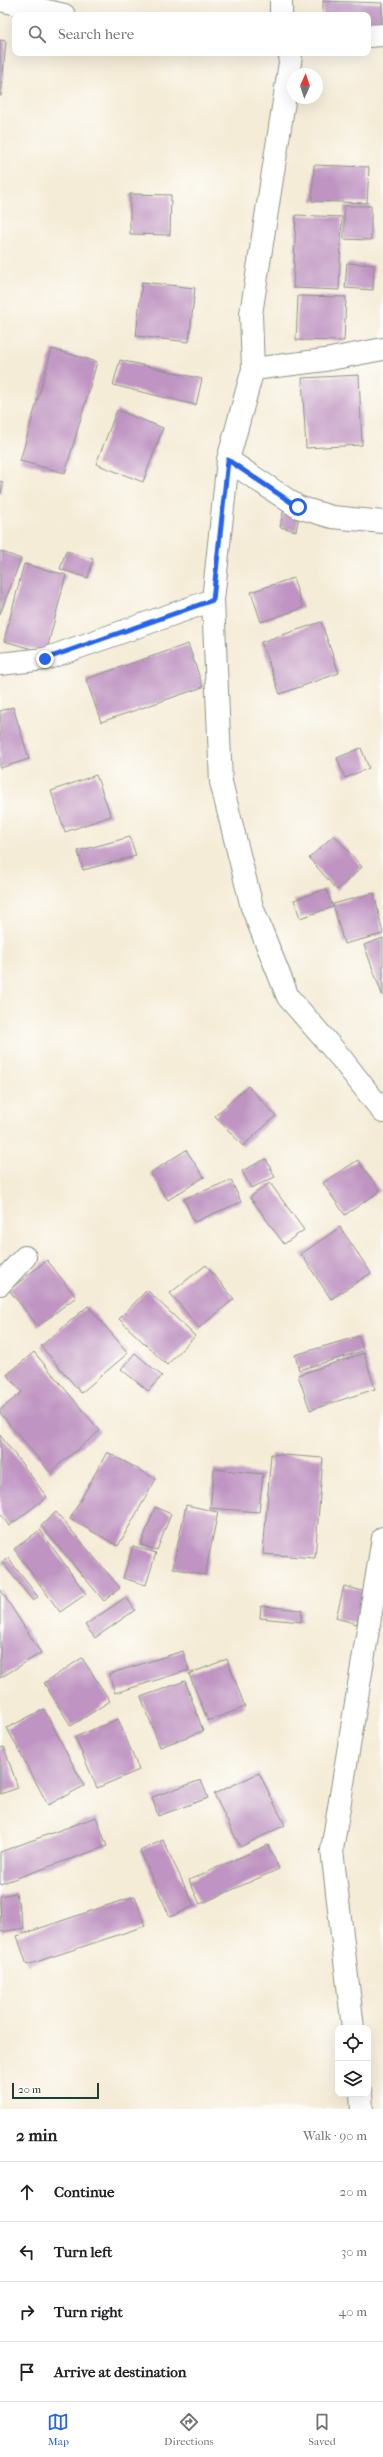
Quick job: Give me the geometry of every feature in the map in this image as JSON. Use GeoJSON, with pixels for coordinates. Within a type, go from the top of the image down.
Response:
{"type":"FeatureCollection","features":[{"type":"Feature","properties":{"kind":"street"},"geometry":{"type":"LineString","coordinates":[[0,0],[51,12]]}},
{"type":"Feature","properties":{"kind":"street"},"geometry":{"type":"LineString","coordinates":[[281,0],[281,12]]}},
{"type":"Feature","properties":{"kind":"street"},"geometry":{"type":"LineString","coordinates":[[371,36],[383,34]]}},
{"type":"Feature","properties":{"kind":"street"},"geometry":{"type":"LineString","coordinates":[[285,56],[251,314],[253,368],[228,460],[213,600],[221,782],[252,907],[288,997],[341,1058],[383,1112]]}},
{"type":"Feature","properties":{"kind":"street"},"geometry":{"type":"LineString","coordinates":[[253,368],[325,360],[383,349]]}},
{"type":"Feature","properties":{"kind":"street"},"geometry":{"type":"LineString","coordinates":[[228,460],[298,507],[332,516],[383,522]]}},
{"type":"Feature","properties":{"kind":"street"},"geometry":{"type":"LineString","coordinates":[[0,664],[45,659],[213,600]]}},
{"type":"Feature","properties":{"kind":"street"},"geometry":{"type":"LineString","coordinates":[[0,1284],[25,1257]]}},
{"type":"Feature","properties":{"kind":"street"},"geometry":{"type":"LineString","coordinates":[[353,2025],[332,1850],[383,1538]]}},
{"type":"Feature","properties":{"kind":"street"},"geometry":{"type":"LineString","coordinates":[[361,2097],[362,2109]]}},
{"type":"Feature","properties":{"kind":"building"},"geometry":{"type":"Polygon","coordinates":[[[323,1],[382,3],[382,32],[371,32],[371,12],[323,12],[323,1]]]}},
{"type":"Feature","properties":{"kind":"building"},"geometry":{"type":"Polygon","coordinates":[[[0,40],[6,41],[1,96],[0,96],[0,40]]]}},
{"type":"Feature","properties":{"kind":"building"},"geometry":{"type":"Polygon","coordinates":[[[314,165],[369,167],[367,203],[312,201],[314,165]]]}},
{"type":"Feature","properties":{"kind":"building"},"geometry":{"type":"Polygon","coordinates":[[[130,194],[171,195],[170,235],[130,234],[130,194]]]}},
{"type":"Feature","properties":{"kind":"building"},"geometry":{"type":"Polygon","coordinates":[[[344,206],[371,206],[371,240],[344,239],[344,206]]]}},
{"type":"Feature","properties":{"kind":"building"},"geometry":{"type":"Polygon","coordinates":[[[296,215],[342,217],[339,290],[293,288],[296,215]]]}},
{"type":"Feature","properties":{"kind":"building"},"geometry":{"type":"Polygon","coordinates":[[[347,263],[374,265],[373,290],[345,288],[347,263]]]}},
{"type":"Feature","properties":{"kind":"building"},"geometry":{"type":"Polygon","coordinates":[[[142,282],[195,288],[189,342],[136,336],[142,282]]]}},
{"type":"Feature","properties":{"kind":"building"},"geometry":{"type":"Polygon","coordinates":[[[298,296],[346,297],[344,341],[296,340],[298,296]]]}},
{"type":"Feature","properties":{"kind":"building"},"geometry":{"type":"Polygon","coordinates":[[[52,349],[97,362],[65,473],[20,461],[52,349]]]}},
{"type":"Feature","properties":{"kind":"building"},"geometry":{"type":"Polygon","coordinates":[[[120,360],[202,379],[196,405],[113,385],[120,360]]]}},
{"type":"Feature","properties":{"kind":"building"},"geometry":{"type":"Polygon","coordinates":[[[359,375],[362,445],[306,448],[302,378],[359,375]]]}},
{"type":"Feature","properties":{"kind":"building"},"geometry":{"type":"Polygon","coordinates":[[[117,410],[163,428],[143,482],[96,464],[117,410]]]}},
{"type":"Feature","properties":{"kind":"building"},"geometry":{"type":"Polygon","coordinates":[[[0,481],[3,482],[1,494],[0,494],[0,481]]]}},
{"type":"Feature","properties":{"kind":"building"},"geometry":{"type":"Polygon","coordinates":[[[284,508],[300,511],[296,531],[280,527],[284,508]]]}},
{"type":"Feature","properties":{"kind":"building"},"geometry":{"type":"Polygon","coordinates":[[[0,551],[21,559],[0,614],[0,551]]]}},
{"type":"Feature","properties":{"kind":"building"},"geometry":{"type":"Polygon","coordinates":[[[66,551],[93,559],[88,578],[60,569],[66,551]]]}},
{"type":"Feature","properties":{"kind":"building"},"geometry":{"type":"Polygon","coordinates":[[[24,564],[66,575],[46,653],[4,641],[24,564]]]}},
{"type":"Feature","properties":{"kind":"building"},"geometry":{"type":"Polygon","coordinates":[[[293,578],[303,608],[261,622],[251,592],[293,578]]]}},
{"type":"Feature","properties":{"kind":"building"},"geometry":{"type":"Polygon","coordinates":[[[321,622],[339,673],[280,694],[261,642],[321,622]]]}},
{"type":"Feature","properties":{"kind":"building"},"geometry":{"type":"Polygon","coordinates":[[[188,644],[203,687],[101,722],[86,679],[188,644]]]}},
{"type":"Feature","properties":{"kind":"building"},"geometry":{"type":"Polygon","coordinates":[[[13,707],[29,759],[0,768],[0,711],[13,707]]]}},
{"type":"Feature","properties":{"kind":"building"},"geometry":{"type":"Polygon","coordinates":[[[361,748],[369,768],[345,778],[337,758],[361,748]]]}},
{"type":"Feature","properties":{"kind":"building"},"geometry":{"type":"Polygon","coordinates":[[[96,775],[111,816],[65,832],[51,791],[96,775]]]}},
{"type":"Feature","properties":{"kind":"building"},"geometry":{"type":"Polygon","coordinates":[[[334,835],[362,867],[337,890],[309,858],[334,835]]]}},
{"type":"Feature","properties":{"kind":"building"},"geometry":{"type":"Polygon","coordinates":[[[130,837],[136,856],[83,870],[78,851],[130,837]]]}},
{"type":"Feature","properties":{"kind":"building"},"geometry":{"type":"Polygon","coordinates":[[[326,889],[333,907],[300,918],[294,900],[326,889]]]}},
{"type":"Feature","properties":{"kind":"building"},"geometry":{"type":"Polygon","coordinates":[[[374,893],[383,934],[344,944],[333,904],[374,893]]]}},
{"type":"Feature","properties":{"kind":"building"},"geometry":{"type":"Polygon","coordinates":[[[383,938],[383,997],[364,945],[383,938]]]}},
{"type":"Feature","properties":{"kind":"building"},"geometry":{"type":"Polygon","coordinates":[[[248,1086],[276,1116],[243,1146],[215,1116],[248,1086]]]}},
{"type":"Feature","properties":{"kind":"building"},"geometry":{"type":"Polygon","coordinates":[[[186,1150],[204,1177],[168,1200],[150,1173],[186,1150]]]}},
{"type":"Feature","properties":{"kind":"building"},"geometry":{"type":"Polygon","coordinates":[[[266,1159],[275,1177],[251,1188],[242,1171],[266,1159]]]}},
{"type":"Feature","properties":{"kind":"building"},"geometry":{"type":"Polygon","coordinates":[[[358,1160],[380,1191],[345,1215],[323,1183],[358,1160]]]}},
{"type":"Feature","properties":{"kind":"building"},"geometry":{"type":"Polygon","coordinates":[[[231,1180],[241,1202],[194,1222],[184,1199],[231,1180]]]}},
{"type":"Feature","properties":{"kind":"building"},"geometry":{"type":"Polygon","coordinates":[[[270,1183],[304,1230],[284,1244],[250,1197],[270,1183]]]}},
{"type":"Feature","properties":{"kind":"building"},"geometry":{"type":"Polygon","coordinates":[[[340,1227],[371,1273],[331,1299],[301,1254],[340,1227]]]}},
{"type":"Feature","properties":{"kind":"building"},"geometry":{"type":"Polygon","coordinates":[[[47,1260],[76,1297],[38,1326],[9,1290],[47,1260]]]}},
{"type":"Feature","properties":{"kind":"building"},"geometry":{"type":"Polygon","coordinates":[[[206,1265],[234,1299],[199,1328],[170,1293],[206,1265]]]}},
{"type":"Feature","properties":{"kind":"building"},"geometry":{"type":"Polygon","coordinates":[[[147,1290],[195,1336],[167,1365],[119,1319],[147,1290]]]}},
{"type":"Feature","properties":{"kind":"building"},"geometry":{"type":"Polygon","coordinates":[[[88,1306],[128,1353],[81,1393],[41,1346],[88,1306]]]}},
{"type":"Feature","properties":{"kind":"building"},"geometry":{"type":"Polygon","coordinates":[[[359,1336],[363,1351],[299,1370],[295,1355],[359,1336]]]}},
{"type":"Feature","properties":{"kind":"building"},"geometry":{"type":"Polygon","coordinates":[[[34,1352],[100,1431],[50,1472],[0,1413],[0,1410],[22,1392],[7,1375],[34,1352]]]}},
{"type":"Feature","properties":{"kind":"building"},"geometry":{"type":"Polygon","coordinates":[[[135,1353],[162,1376],[148,1391],[121,1369],[135,1353]]]}},
{"type":"Feature","properties":{"kind":"building"},"geometry":{"type":"Polygon","coordinates":[[[364,1353],[375,1389],[310,1410],[298,1375],[364,1353]]]}},
{"type":"Feature","properties":{"kind":"building"},"geometry":{"type":"Polygon","coordinates":[[[0,1435],[47,1497],[9,1526],[0,1513],[0,1435]]]}},
{"type":"Feature","properties":{"kind":"building"},"geometry":{"type":"Polygon","coordinates":[[[107,1452],[156,1479],[118,1546],[70,1519],[107,1452]]]}},
{"type":"Feature","properties":{"kind":"building"},"geometry":{"type":"Polygon","coordinates":[[[271,1454],[323,1458],[315,1558],[263,1554],[271,1454]]]}},
{"type":"Feature","properties":{"kind":"building"},"geometry":{"type":"Polygon","coordinates":[[[214,1469],[263,1474],[259,1512],[210,1508],[214,1469]]]}},
{"type":"Feature","properties":{"kind":"building"},"geometry":{"type":"Polygon","coordinates":[[[186,1505],[218,1512],[205,1575],[173,1568],[186,1505]]]}},
{"type":"Feature","properties":{"kind":"building"},"geometry":{"type":"Polygon","coordinates":[[[155,1507],[171,1514],[157,1550],[141,1545],[155,1507]]]}},
{"type":"Feature","properties":{"kind":"building"},"geometry":{"type":"Polygon","coordinates":[[[56,1512],[120,1588],[104,1601],[41,1526],[56,1512]]]}},
{"type":"Feature","properties":{"kind":"building"},"geometry":{"type":"Polygon","coordinates":[[[40,1530],[86,1594],[60,1612],[14,1549],[40,1530]]]}},
{"type":"Feature","properties":{"kind":"building"},"geometry":{"type":"Polygon","coordinates":[[[133,1546],[156,1553],[146,1585],[123,1578],[133,1546]]]}},
{"type":"Feature","properties":{"kind":"building"},"geometry":{"type":"Polygon","coordinates":[[[8,1558],[38,1597],[33,1601],[2,1562],[8,1558]]]}},
{"type":"Feature","properties":{"kind":"building"},"geometry":{"type":"Polygon","coordinates":[[[344,1586],[366,1592],[357,1624],[336,1618],[344,1586]]]}},
{"type":"Feature","properties":{"kind":"building"},"geometry":{"type":"Polygon","coordinates":[[[0,1589],[41,1653],[0,1678],[0,1589]]]}},
{"type":"Feature","properties":{"kind":"building"},"geometry":{"type":"Polygon","coordinates":[[[126,1597],[135,1610],[95,1638],[85,1625],[126,1597]]]}},
{"type":"Feature","properties":{"kind":"building"},"geometry":{"type":"Polygon","coordinates":[[[261,1606],[302,1610],[301,1622],[260,1618],[261,1606]]]}},
{"type":"Feature","properties":{"kind":"building"},"geometry":{"type":"Polygon","coordinates":[[[183,1651],[189,1670],[115,1693],[109,1674],[183,1651]]]}},
{"type":"Feature","properties":{"kind":"building"},"geometry":{"type":"Polygon","coordinates":[[[82,1658],[110,1701],[71,1726],[44,1683],[82,1658]]]}},
{"type":"Feature","properties":{"kind":"building"},"geometry":{"type":"Polygon","coordinates":[[[227,1659],[245,1707],[208,1721],[189,1674],[227,1659]]]}},
{"type":"Feature","properties":{"kind":"building"},"geometry":{"type":"Polygon","coordinates":[[[185,1681],[203,1731],[160,1747],[141,1697],[185,1681]]]}},
{"type":"Feature","properties":{"kind":"building"},"geometry":{"type":"Polygon","coordinates":[[[44,1709],[84,1786],[48,1805],[7,1728],[44,1709]]]}},
{"type":"Feature","properties":{"kind":"building"},"geometry":{"type":"Polygon","coordinates":[[[118,1719],[139,1770],[97,1788],[75,1737],[118,1719]]]}},
{"type":"Feature","properties":{"kind":"building"},"geometry":{"type":"Polygon","coordinates":[[[4,1747],[18,1788],[0,1794],[0,1748],[4,1747]]]}},
{"type":"Feature","properties":{"kind":"building"},"geometry":{"type":"Polygon","coordinates":[[[259,1773],[285,1825],[240,1847],[214,1794],[259,1773]]]}},
{"type":"Feature","properties":{"kind":"building"},"geometry":{"type":"Polygon","coordinates":[[[201,1780],[208,1798],[158,1816],[152,1797],[201,1780]]]}},
{"type":"Feature","properties":{"kind":"building"},"geometry":{"type":"Polygon","coordinates":[[[96,1817],[107,1846],[0,1884],[0,1852],[96,1817]]]}},
{"type":"Feature","properties":{"kind":"building"},"geometry":{"type":"Polygon","coordinates":[[[163,1840],[194,1906],[170,1917],[140,1851],[163,1840]]]}},
{"type":"Feature","properties":{"kind":"building"},"geometry":{"type":"Polygon","coordinates":[[[268,1845],[279,1869],[200,1904],[189,1880],[268,1845]]]}},
{"type":"Feature","properties":{"kind":"building"},"geometry":{"type":"Polygon","coordinates":[[[16,1893],[24,1928],[1,1932],[0,1896],[16,1893]]]}},
{"type":"Feature","properties":{"kind":"building"},"geometry":{"type":"Polygon","coordinates":[[[135,1896],[145,1926],[27,1965],[17,1936],[135,1896]]]}},
{"type":"Feature","properties":{"kind":"route"},"geometry":{"type":"LineString","coordinates":[[45,659],[213,600],[228,460],[298,507]]}}]}
